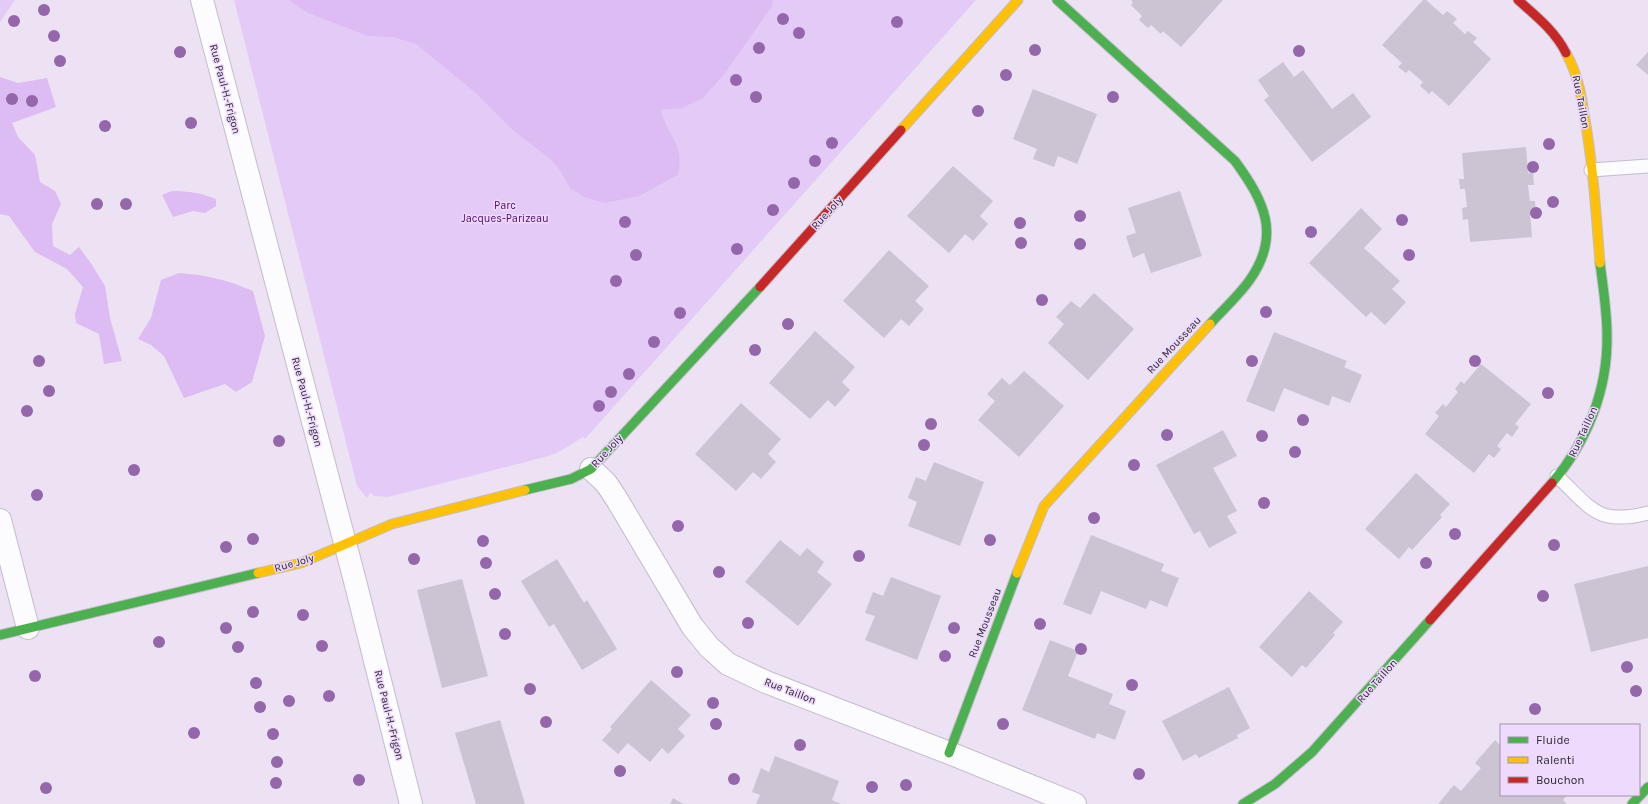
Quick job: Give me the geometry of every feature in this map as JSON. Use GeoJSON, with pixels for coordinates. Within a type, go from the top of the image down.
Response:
{"type":"FeatureCollection","features":[{"type":"Feature","properties":{"kind":"street","name":"Rue Paul-H.-Frigon"},"geometry":{"type":"LineString","coordinates":[[202,0],[345,545],[411,804]]}},
{"type":"Feature","properties":{"kind":"street","name":"Rue Joly"},"geometry":{"type":"LineString","coordinates":[[0,635],[301,563],[392,524],[571,479],[592,469],[785,260],[1018,0]]}},
{"type":"Feature","properties":{"kind":"street","name":"Rue Mousseau"},"geometry":{"type":"LineString","coordinates":[[949,753],[1038,518],[1044,506],[1249,281],[1260,263],[1266,245],[1266,221],[1260,197],[1254,186],[1235,161],[1057,0]]}},
{"type":"Feature","properties":{"kind":"street","name":"Rue Taillon"},"geometry":{"type":"LineString","coordinates":[[1243,804],[1282,780],[1313,751],[1401,654],[1557,476],[1575,452],[1587,427],[1601,387],[1606,354],[1607,334],[1588,139],[1582,97],[1574,67],[1561,43],[1549,28],[1518,0]]}},
{"type":"Feature","properties":{"kind":"street","name":"Rue Taillon"},"geometry":{"type":"LineString","coordinates":[[592,469],[606,484],[616,498],[692,626],[709,647],[728,664],[766,682],[1075,804]]}},
{"type":"Feature","properties":{"kind":"street"},"geometry":{"type":"LineString","coordinates":[[0,520],[28,628]]}},
{"type":"Feature","properties":{"kind":"street"},"geometry":{"type":"LineString","coordinates":[[1640,796],[1648,787]]}},
{"type":"Feature","properties":{"kind":"street"},"geometry":{"type":"LineString","coordinates":[[1632,804],[1640,796]]}},
{"type":"Feature","properties":{"kind":"lane"},"geometry":{"type":"LineString","coordinates":[[1591,170],[1648,166]]}},
{"type":"Feature","properties":{"kind":"lane"},"geometry":{"type":"LineString","coordinates":[[1557,476],[1594,511],[1603,515],[1614,518],[1648,513]]}},
{"type":"Feature","properties":{"kind":"green space"},"geometry":{"type":"Polygon","coordinates":[[[0,0],[15,0],[0,22],[0,0]]]}},
{"type":"Feature","properties":{"kind":"green space","name":"Parc Jacques-Parizeau"},"geometry":{"type":"Polygon","coordinates":[[[234,0],[976,0],[585,439],[583,437],[557,453],[545,457],[388,497],[375,496],[370,493],[367,498],[357,486],[234,0]]]}},
{"type":"Feature","properties":{"kind":"shaded area"},"geometry":{"type":"Polygon","coordinates":[[[289,0],[773,0],[772,6],[725,73],[703,98],[682,108],[661,110],[667,127],[677,147],[680,164],[678,175],[639,196],[605,203],[586,198],[570,188],[560,170],[549,158],[514,131],[478,95],[416,44],[393,37],[368,36],[308,13],[289,0]]]}},
{"type":"Feature","properties":{"kind":"shaded area"},"geometry":{"type":"Polygon","coordinates":[[[0,77],[18,83],[47,78],[56,107],[12,123],[18,137],[35,155],[40,182],[55,191],[61,204],[52,224],[53,246],[70,255],[79,247],[105,286],[110,318],[122,361],[104,364],[99,334],[76,323],[75,314],[83,287],[67,269],[35,252],[9,216],[0,214],[0,77]]]}},
{"type":"Feature","properties":{"kind":"shaded area"},"geometry":{"type":"Polygon","coordinates":[[[172,191],[184,191],[216,199],[216,206],[205,213],[193,211],[173,217],[162,195],[172,191]]]}},
{"type":"Feature","properties":{"kind":"shaded area"},"geometry":{"type":"Polygon","coordinates":[[[179,273],[217,279],[253,291],[265,336],[252,382],[236,392],[225,384],[184,398],[164,356],[151,345],[138,339],[151,318],[161,280],[179,273]]]}},
{"type":"Feature","properties":{"kind":"building"},"geometry":{"type":"Polygon","coordinates":[[[1131,0],[1223,0],[1181,47],[1163,31],[1161,34],[1151,25],[1148,28],[1139,20],[1142,16],[1131,5],[1133,2],[1131,0]]]}},
{"type":"Feature","properties":{"kind":"building"},"geometry":{"type":"Polygon","coordinates":[[[1423,0],[1426,0],[1443,15],[1447,11],[1457,19],[1453,23],[1465,34],[1468,31],[1477,38],[1473,42],[1491,59],[1449,106],[1432,91],[1429,94],[1420,86],[1423,82],[1409,70],[1406,73],[1398,67],[1402,63],[1382,45],[1423,0]]]}},
{"type":"Feature","properties":{"kind":"building"},"geometry":{"type":"Polygon","coordinates":[[[1648,52],[1648,75],[1636,65],[1648,52]]]}},
{"type":"Feature","properties":{"kind":"building"},"geometry":{"type":"Polygon","coordinates":[[[1283,62],[1294,77],[1303,70],[1332,109],[1353,93],[1371,117],[1312,162],[1264,100],[1269,96],[1258,80],[1283,62]]]}},
{"type":"Feature","properties":{"kind":"building"},"geometry":{"type":"Polygon","coordinates":[[[1033,89],[1097,114],[1077,164],[1058,156],[1054,167],[1033,159],[1037,149],[1013,139],[1033,89]]]}},
{"type":"Feature","properties":{"kind":"building"},"geometry":{"type":"Polygon","coordinates":[[[1526,147],[1528,173],[1533,172],[1534,185],[1528,185],[1530,201],[1535,201],[1536,212],[1530,212],[1532,237],[1470,242],[1468,219],[1463,220],[1462,208],[1467,207],[1465,189],[1460,189],[1459,179],[1464,179],[1462,153],[1526,147]]]}},
{"type":"Feature","properties":{"kind":"building"},"geometry":{"type":"Polygon","coordinates":[[[953,166],[993,201],[980,216],[988,224],[973,241],[965,234],[949,253],[907,216],[953,166]]]}},
{"type":"Feature","properties":{"kind":"building"},"geometry":{"type":"Polygon","coordinates":[[[1180,191],[1202,256],[1151,273],[1144,253],[1133,258],[1126,236],[1136,233],[1128,208],[1180,191]]]}},
{"type":"Feature","properties":{"kind":"building"},"geometry":{"type":"Polygon","coordinates":[[[1361,208],[1382,229],[1364,248],[1400,281],[1392,289],[1406,302],[1385,325],[1371,312],[1366,317],[1309,263],[1361,208]]]}},
{"type":"Feature","properties":{"kind":"building"},"geometry":{"type":"Polygon","coordinates":[[[889,250],[929,286],[915,301],[924,309],[909,326],[901,319],[884,338],[843,301],[889,250]]]}},
{"type":"Feature","properties":{"kind":"building"},"geometry":{"type":"Polygon","coordinates":[[[1094,293],[1134,329],[1088,380],[1048,343],[1064,324],[1056,317],[1071,301],[1080,308],[1094,293]]]}},
{"type":"Feature","properties":{"kind":"building"},"geometry":{"type":"Polygon","coordinates":[[[815,331],[855,367],[842,382],[850,390],[835,407],[828,400],[810,419],[769,383],[815,331]]]}},
{"type":"Feature","properties":{"kind":"building"},"geometry":{"type":"Polygon","coordinates":[[[1274,332],[1347,361],[1344,367],[1362,375],[1350,403],[1332,396],[1329,406],[1284,388],[1274,412],[1246,401],[1274,332]]]}},
{"type":"Feature","properties":{"kind":"building"},"geometry":{"type":"Polygon","coordinates":[[[1481,364],[1531,404],[1515,424],[1519,427],[1512,437],[1507,433],[1497,446],[1501,449],[1494,458],[1489,454],[1474,473],[1425,434],[1439,416],[1435,413],[1443,404],[1446,407],[1458,392],[1455,389],[1461,381],[1464,384],[1481,364]]]}},
{"type":"Feature","properties":{"kind":"building"},"geometry":{"type":"Polygon","coordinates":[[[1024,371],[1064,406],[1019,457],[978,420],[995,401],[987,394],[1002,378],[1010,385],[1024,371]]]}},
{"type":"Feature","properties":{"kind":"building"},"geometry":{"type":"Polygon","coordinates":[[[741,403],[781,439],[768,454],[776,462],[761,479],[753,472],[736,491],[695,454],[741,403]]]}},
{"type":"Feature","properties":{"kind":"building"},"geometry":{"type":"Polygon","coordinates":[[[1223,430],[1237,456],[1213,468],[1237,511],[1227,516],[1237,533],[1209,548],[1200,531],[1194,534],[1156,465],[1223,430]]]}},
{"type":"Feature","properties":{"kind":"building"},"geometry":{"type":"Polygon","coordinates":[[[934,462],[984,482],[960,546],[908,526],[917,502],[908,498],[916,477],[926,481],[934,462]]]}},
{"type":"Feature","properties":{"kind":"building"},"geometry":{"type":"Polygon","coordinates":[[[1416,473],[1450,504],[1440,515],[1442,517],[1412,550],[1409,547],[1399,559],[1365,529],[1416,473]]]}},
{"type":"Feature","properties":{"kind":"building"},"geometry":{"type":"Polygon","coordinates":[[[1091,535],[1164,564],[1161,571],[1179,578],[1167,607],[1150,600],[1146,609],[1101,591],[1091,615],[1063,604],[1091,535]]]}},
{"type":"Feature","properties":{"kind":"building"},"geometry":{"type":"Polygon","coordinates":[[[780,540],[800,556],[807,548],[824,562],[817,572],[832,584],[798,626],[745,582],[780,540]]]}},
{"type":"Feature","properties":{"kind":"building"},"geometry":{"type":"Polygon","coordinates":[[[557,559],[584,603],[587,600],[617,649],[582,670],[554,624],[549,627],[521,581],[557,559]]]}},
{"type":"Feature","properties":{"kind":"building"},"geometry":{"type":"Polygon","coordinates":[[[1648,566],[1648,638],[1591,652],[1574,584],[1648,566]]]}},
{"type":"Feature","properties":{"kind":"building"},"geometry":{"type":"Polygon","coordinates":[[[891,577],[941,596],[917,660],[865,640],[875,616],[865,613],[873,592],[883,596],[891,577]]]}},
{"type":"Feature","properties":{"kind":"building"},"geometry":{"type":"Polygon","coordinates":[[[462,579],[488,676],[442,688],[417,590],[462,579]]]}},
{"type":"Feature","properties":{"kind":"building"},"geometry":{"type":"Polygon","coordinates":[[[1309,591],[1343,622],[1333,633],[1335,635],[1306,668],[1302,665],[1292,677],[1259,647],[1309,591]]]}},
{"type":"Feature","properties":{"kind":"building"},"geometry":{"type":"Polygon","coordinates":[[[1050,640],[1078,651],[1068,676],[1113,694],[1109,704],[1126,711],[1115,740],[1097,733],[1095,739],[1022,710],[1050,640]]]}},
{"type":"Feature","properties":{"kind":"building"},"geometry":{"type":"Polygon","coordinates":[[[651,680],[691,715],[678,729],[685,736],[668,754],[662,748],[650,762],[628,743],[618,754],[602,740],[612,729],[610,727],[651,680]]]}},
{"type":"Feature","properties":{"kind":"building"},"geometry":{"type":"Polygon","coordinates":[[[1229,687],[1250,728],[1237,735],[1238,738],[1199,758],[1196,754],[1183,761],[1162,721],[1229,687]]]}},
{"type":"Feature","properties":{"kind":"building"},"geometry":{"type":"Polygon","coordinates":[[[500,720],[525,804],[476,804],[455,733],[500,720]]]}},
{"type":"Feature","properties":{"kind":"building"},"geometry":{"type":"Polygon","coordinates":[[[1495,740],[1500,745],[1500,796],[1566,796],[1563,800],[1567,804],[1438,804],[1454,785],[1461,791],[1481,768],[1475,763],[1495,740]]]}},
{"type":"Feature","properties":{"kind":"building"},"geometry":{"type":"Polygon","coordinates":[[[775,756],[839,781],[832,800],[841,804],[756,804],[760,795],[752,792],[761,768],[769,772],[775,756]]]}},
{"type":"Feature","properties":{"kind":"building"},"geometry":{"type":"Polygon","coordinates":[[[673,798],[680,802],[683,804],[670,804],[673,798]]]}},
{"type":"Feature","properties":{"kind":"traffic: fast"},"geometry":{"type":"LineString","coordinates":[[1057,0],[1235,161],[1254,190],[1261,204],[1267,233],[1265,248],[1259,264],[1245,287],[1210,324]]}},
{"type":"Feature","properties":{"kind":"traffic: fast"},"geometry":{"type":"LineString","coordinates":[[1552,483],[1576,450],[1585,433],[1593,414],[1604,376],[1607,326],[1600,263]]}},
{"type":"Feature","properties":{"kind":"traffic: fast"},"geometry":{"type":"LineString","coordinates":[[525,490],[571,479],[591,469],[760,287]]}},
{"type":"Feature","properties":{"kind":"traffic: fast"},"geometry":{"type":"LineString","coordinates":[[0,635],[258,573]]}},
{"type":"Feature","properties":{"kind":"traffic: fast"},"geometry":{"type":"LineString","coordinates":[[949,753],[1017,573]]}},
{"type":"Feature","properties":{"kind":"traffic: fast"},"geometry":{"type":"LineString","coordinates":[[1243,804],[1275,784],[1312,752],[1430,620]]}},
{"type":"Feature","properties":{"kind":"traffic: fast"},"geometry":{"type":"LineString","coordinates":[[1640,796],[1648,787]]}},
{"type":"Feature","properties":{"kind":"traffic: fast"},"geometry":{"type":"LineString","coordinates":[[1632,804],[1640,796]]}},
{"type":"Feature","properties":{"kind":"traffic: slow"},"geometry":{"type":"LineString","coordinates":[[901,130],[1018,0]]}},
{"type":"Feature","properties":{"kind":"traffic: slow"},"geometry":{"type":"LineString","coordinates":[[1566,53],[1576,75],[1583,106],[1592,169],[1600,263]]}},
{"type":"Feature","properties":{"kind":"traffic: slow"},"geometry":{"type":"LineString","coordinates":[[1017,573],[1044,506],[1210,324]]}},
{"type":"Feature","properties":{"kind":"traffic: slow"},"geometry":{"type":"LineString","coordinates":[[258,573],[301,563],[392,524],[525,490]]}},
{"type":"Feature","properties":{"kind":"traffic: jam"},"geometry":{"type":"LineString","coordinates":[[1518,0],[1551,31],[1562,45],[1566,53]]}},
{"type":"Feature","properties":{"kind":"traffic: jam"},"geometry":{"type":"LineString","coordinates":[[760,287],[901,130]]}},
{"type":"Feature","properties":{"kind":"traffic: jam"},"geometry":{"type":"LineString","coordinates":[[1430,620],[1552,483]]}}]}
